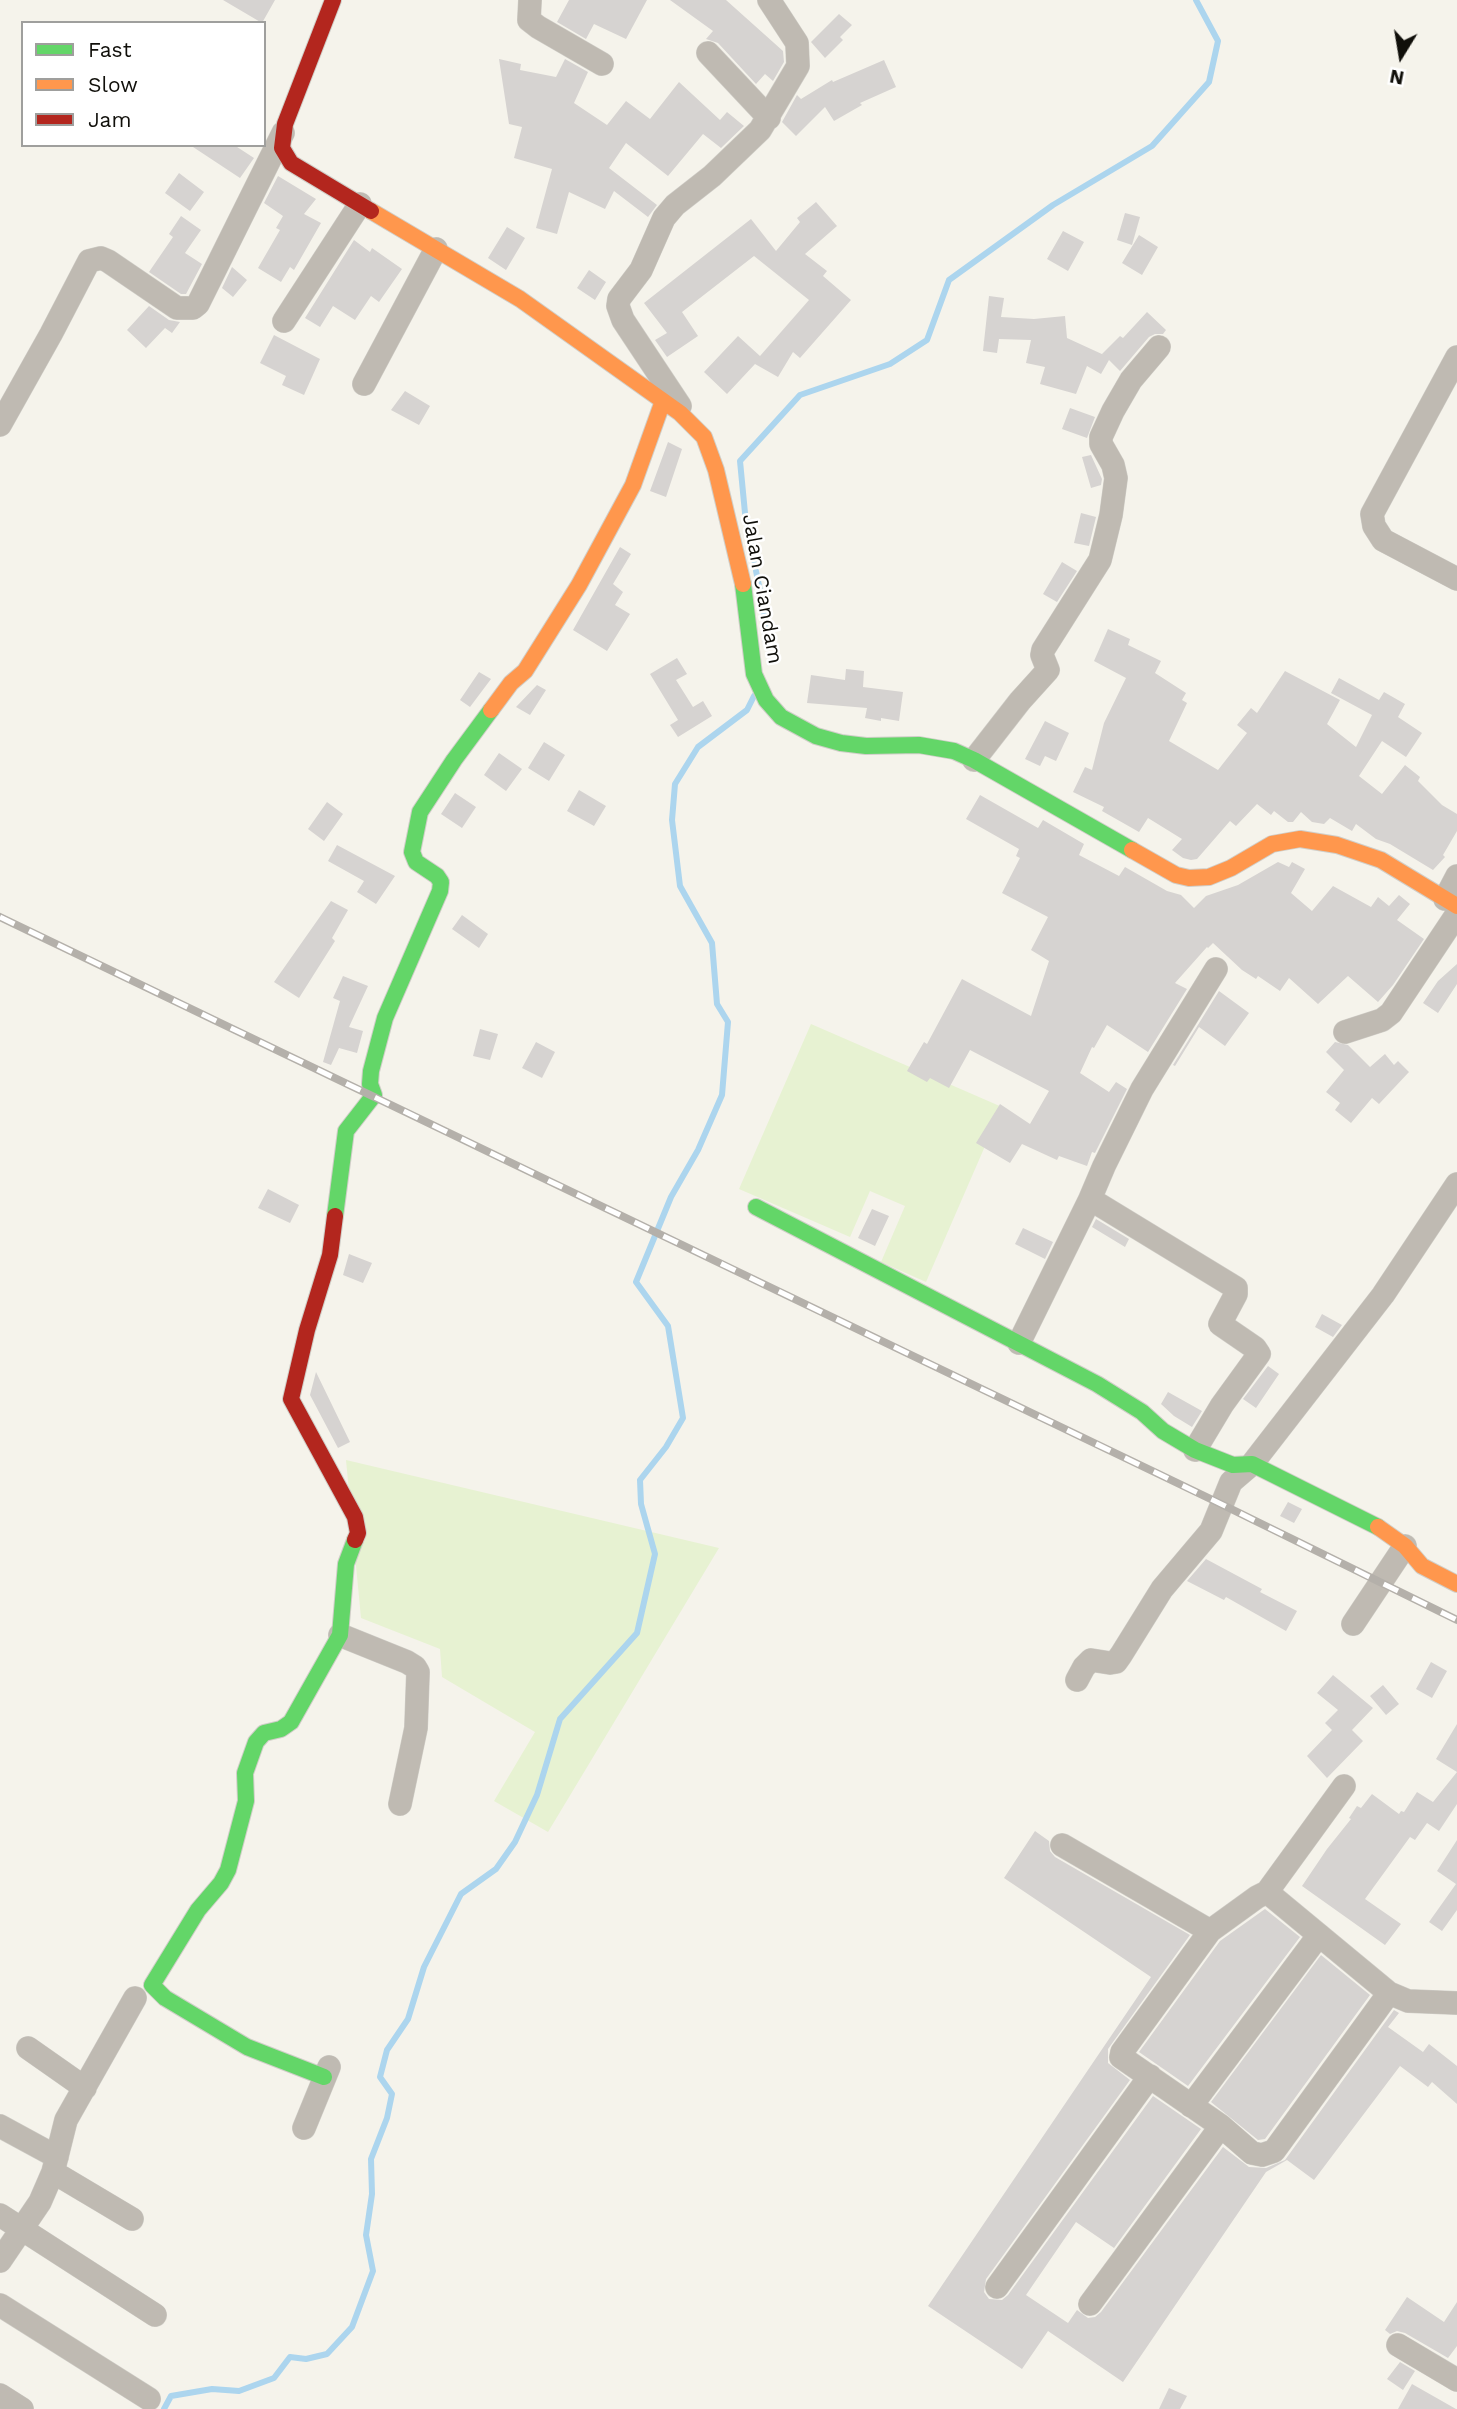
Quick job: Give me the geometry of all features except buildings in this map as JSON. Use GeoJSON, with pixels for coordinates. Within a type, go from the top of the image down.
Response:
{"type":"FeatureCollection","features":[{"type":"Feature","properties":{"kind":"street"},"geometry":{"type":"LineString","coordinates":[[0,425],[89,261],[101,258],[108,261],[177,308],[185,310],[198,304],[283,134],[292,102],[333,0]]}},
{"type":"Feature","properties":{"kind":"street"},"geometry":{"type":"LineString","coordinates":[[530,0],[529,20],[602,64]]}},
{"type":"Feature","properties":{"kind":"street"},"geometry":{"type":"LineString","coordinates":[[696,428],[656,373],[623,320],[618,306],[619,299],[640,270],[664,218],[675,205],[712,176],[760,130],[798,66],[799,51],[787,26],[769,0]]}},
{"type":"Feature","properties":{"kind":"street"},"geometry":{"type":"LineString","coordinates":[[708,53],[769,118]]}},
{"type":"Feature","properties":{"kind":"street","name":"Jalan Ciandam"},"geometry":{"type":"LineString","coordinates":[[283,134],[282,148],[291,163],[520,299],[663,401],[704,437],[711,451],[741,571],[751,659],[762,693],[773,709],[787,721],[827,739],[866,746],[939,747],[974,760],[1176,875],[1189,878],[1209,877],[1231,868],[1272,844],[1300,839],[1337,845],[1372,856],[1398,868],[1453,906]]}},
{"type":"Feature","properties":{"kind":"street"},"geometry":{"type":"LineString","coordinates":[[284,321],[360,204]]}},
{"type":"Feature","properties":{"kind":"street"},"geometry":{"type":"LineString","coordinates":[[364,384],[436,250]]}},
{"type":"Feature","properties":{"kind":"street"},"geometry":{"type":"LineString","coordinates":[[974,760],[1048,670],[1042,655],[1043,650],[1100,561],[1116,478],[1116,471],[1101,444],[1101,437],[1131,380],[1159,347]]}},
{"type":"Feature","properties":{"kind":"street"},"geometry":{"type":"LineString","coordinates":[[1454,571],[1383,540],[1374,526],[1372,514],[1457,357]]}},
{"type":"Feature","properties":{"kind":"street"},"geometry":{"type":"LineString","coordinates":[[0,2261],[40,2202],[55,2164],[66,2120],[144,1993],[198,1910],[228,1870],[246,1801],[245,1773],[256,1742],[264,1733],[291,1722],[340,1635],[346,1564],[358,1533],[355,1517],[291,1399],[307,1330],[330,1255],[346,1131],[374,1095],[370,1072],[385,1018],[440,891],[441,882],[437,876],[416,862],[412,852],[420,812],[447,769],[511,683],[525,671],[579,585],[632,485],[663,401]]}},
{"type":"Feature","properties":{"kind":"street"},"geometry":{"type":"LineString","coordinates":[[1345,1032],[1382,1020],[1391,1013],[1453,906],[1457,876]]}},
{"type":"Feature","properties":{"kind":"street"},"geometry":{"type":"LineString","coordinates":[[1019,1343],[1142,1089],[1216,970]]}},
{"type":"Feature","properties":{"kind":"street"},"geometry":{"type":"LineString","coordinates":[[1077,1680],[1091,1660],[1116,1662],[1162,1589],[1211,1531],[1231,1482],[1252,1464],[1383,1295],[1457,1184]]}},
{"type":"Feature","properties":{"kind":"street"},"geometry":{"type":"LineString","coordinates":[[1090,1199],[1236,1289],[1220,1324],[1255,1348],[1259,1354],[1222,1405],[1195,1450]]}},
{"type":"Feature","properties":{"kind":"street"},"geometry":{"type":"LineString","coordinates":[[756,1207],[1097,1384],[1142,1412],[1163,1431],[1195,1450],[1233,1465],[1252,1464],[1371,1522],[1405,1546],[1422,1566],[1457,1584]]}},
{"type":"Feature","properties":{"kind":"street"},"geometry":{"type":"LineString","coordinates":[[1353,1625],[1405,1546]]}},
{"type":"Feature","properties":{"kind":"street"},"geometry":{"type":"LineString","coordinates":[[340,1635],[407,1662],[418,1672],[416,1728],[400,1804]]}},
{"type":"Feature","properties":{"kind":"street"},"geometry":{"type":"LineString","coordinates":[[1344,1786],[1267,1892],[1210,1931],[1121,2057],[1221,2126],[1252,2153],[1262,2155],[1273,2151],[1390,1993]]}},
{"type":"Feature","properties":{"kind":"street"},"geometry":{"type":"LineString","coordinates":[[1062,1845],[1210,1931]]}},
{"type":"Feature","properties":{"kind":"street"},"geometry":{"type":"LineString","coordinates":[[1267,1892],[1390,1993],[1408,2001],[1457,2003]]}},
{"type":"Feature","properties":{"kind":"street"},"geometry":{"type":"LineString","coordinates":[[1191,2106],[1319,1935]]}},
{"type":"Feature","properties":{"kind":"street"},"geometry":{"type":"LineString","coordinates":[[144,1993],[165,1998],[247,2047],[326,2072],[304,2128]]}},
{"type":"Feature","properties":{"kind":"street"},"geometry":{"type":"LineString","coordinates":[[28,2048],[85,2088]]}},
{"type":"Feature","properties":{"kind":"street"},"geometry":{"type":"LineString","coordinates":[[997,2287],[1150,2076]]}},
{"type":"Feature","properties":{"kind":"street"},"geometry":{"type":"LineString","coordinates":[[0,2126],[132,2220]]}},
{"type":"Feature","properties":{"kind":"street"},"geometry":{"type":"LineString","coordinates":[[1090,2304],[1221,2126]]}},
{"type":"Feature","properties":{"kind":"street"},"geometry":{"type":"LineString","coordinates":[[0,2215],[156,2315]]}},
{"type":"Feature","properties":{"kind":"street"},"geometry":{"type":"LineString","coordinates":[[0,2305],[149,2399]]}},
{"type":"Feature","properties":{"kind":"street"},"geometry":{"type":"LineString","coordinates":[[1398,2345],[1457,2380]]}},
{"type":"Feature","properties":{"kind":"street"},"geometry":{"type":"LineString","coordinates":[[0,2395],[22,2409]]}},
{"type":"Feature","properties":{"kind":"green space"},"geometry":{"type":"Polygon","coordinates":[[[811,1024],[1002,1107],[926,1282],[881,1262],[905,1206],[870,1191],[850,1237],[739,1189],[811,1024]]]}},
{"type":"Feature","properties":{"kind":"green space"},"geometry":{"type":"Polygon","coordinates":[[[346,1460],[719,1548],[548,1832],[494,1801],[535,1732],[442,1677],[440,1649],[361,1618],[346,1460]]]}},
{"type":"Feature","properties":{"kind":"waterway"},"geometry":{"type":"LineString","coordinates":[[754,561],[745,513],[740,461],[800,395],[890,364],[927,340],[949,280],[1053,205],[1152,146],[1209,82],[1218,41],[1196,0]]}},
{"type":"Feature","properties":{"kind":"waterway"},"geometry":{"type":"LineString","coordinates":[[756,571],[763,605],[766,644]]}},
{"type":"Feature","properties":{"kind":"waterway"},"geometry":{"type":"LineString","coordinates":[[164,2409],[171,2396],[212,2389],[239,2391],[274,2378],[290,2357],[306,2359],[327,2354],[352,2327],[373,2271],[366,2235],[372,2194],[371,2159],[387,2118],[392,2094],[380,2077],[387,2050],[408,2019],[424,1967],[461,1894],[496,1869],[515,1842],[537,1795],[560,1719],[637,1633],[655,1554],[641,1504],[640,1480],[666,1447],[683,1418],[668,1326],[636,1282],[671,1197],[698,1150],[722,1095],[728,1022],[717,1004],[712,943],[680,886],[672,820],[675,784],[698,747],[747,710],[754,696]]}},
{"type":"Feature","properties":{"kind":"railway"},"geometry":{"type":"LineString","coordinates":[[0,917],[1457,1620]]}},
{"type":"Feature","properties":{"kind":"traffic: fast"},"geometry":{"type":"LineString","coordinates":[[743,584],[754,674],[766,700],[781,717],[816,736],[841,743],[866,746],[919,745],[954,751],[1132,850]]}},
{"type":"Feature","properties":{"kind":"traffic: fast"},"geometry":{"type":"LineString","coordinates":[[335,1216],[346,1131],[374,1095],[370,1084],[371,1071],[385,1018],[440,891],[441,882],[437,876],[416,862],[412,852],[420,812],[491,710]]}},
{"type":"Feature","properties":{"kind":"traffic: fast"},"geometry":{"type":"LineString","coordinates":[[756,1207],[1097,1384],[1142,1412],[1163,1431],[1195,1450],[1233,1465],[1252,1464],[1378,1527]]}},
{"type":"Feature","properties":{"kind":"traffic: fast"},"geometry":{"type":"LineString","coordinates":[[324,2077],[247,2047],[165,1998],[152,1985],[198,1910],[221,1883],[228,1870],[246,1801],[245,1773],[256,1742],[264,1733],[281,1729],[291,1722],[340,1635],[346,1564],[355,1540]]}},
{"type":"Feature","properties":{"kind":"traffic: slow"},"geometry":{"type":"LineString","coordinates":[[371,211],[520,299],[680,413],[704,437],[716,470],[743,584]]}},
{"type":"Feature","properties":{"kind":"traffic: slow"},"geometry":{"type":"LineString","coordinates":[[491,710],[511,683],[525,671],[579,585],[633,485],[663,401]]}},
{"type":"Feature","properties":{"kind":"traffic: slow"},"geometry":{"type":"LineString","coordinates":[[1132,850],[1176,875],[1189,878],[1209,877],[1231,868],[1272,844],[1300,839],[1337,845],[1381,860],[1457,906]]}},
{"type":"Feature","properties":{"kind":"traffic: slow"},"geometry":{"type":"LineString","coordinates":[[1378,1527],[1405,1546],[1422,1566],[1457,1584]]}},
{"type":"Feature","properties":{"kind":"traffic: jam"},"geometry":{"type":"LineString","coordinates":[[333,0],[285,124],[282,148],[291,163],[371,211]]}},
{"type":"Feature","properties":{"kind":"traffic: jam"},"geometry":{"type":"LineString","coordinates":[[335,1216],[330,1255],[307,1330],[291,1399],[355,1517],[358,1533],[355,1540]]}}]}
